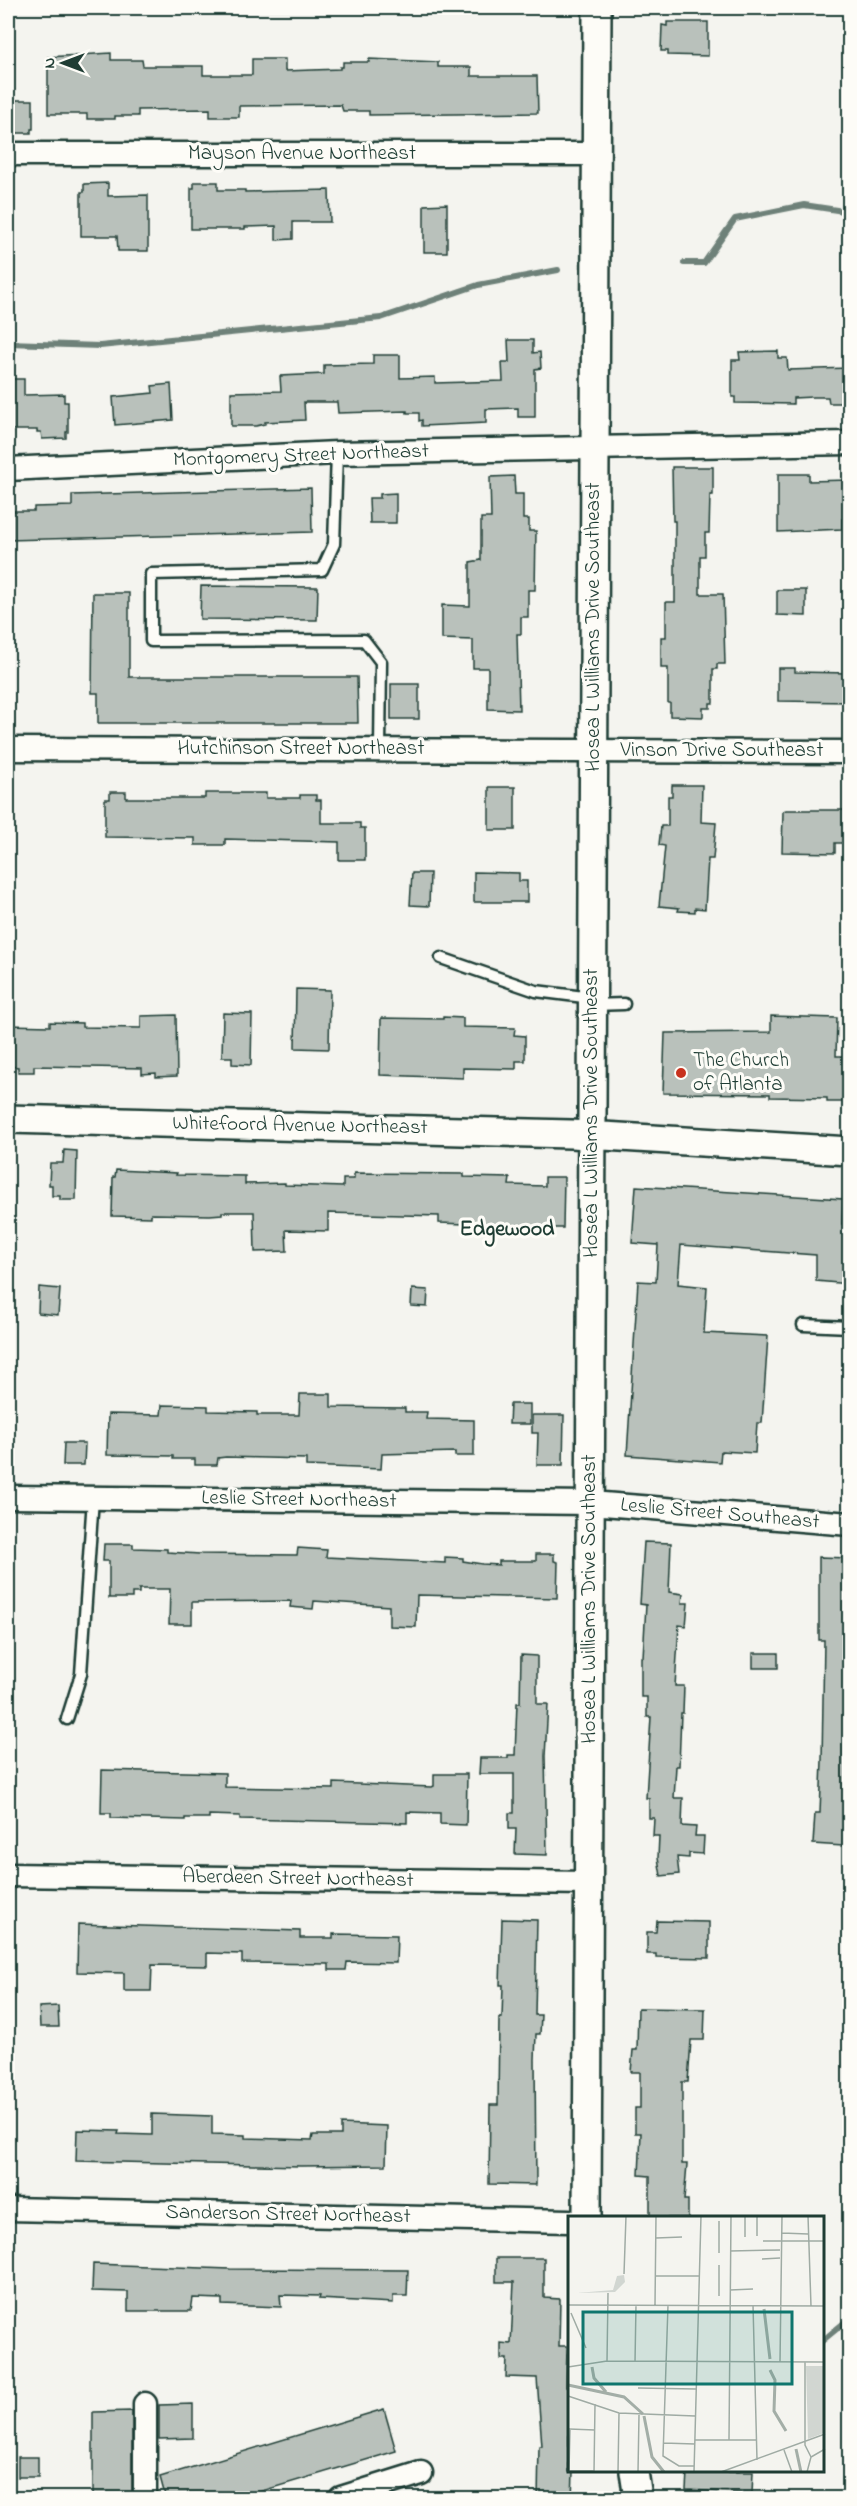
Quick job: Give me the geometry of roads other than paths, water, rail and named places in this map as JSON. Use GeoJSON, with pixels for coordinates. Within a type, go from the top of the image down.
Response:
{"type":"FeatureCollection","features":[{"type":"Feature","properties":{"kind":"street","name":"Hosea L Williams Drive Southeast"},"geometry":{"type":"LineString","coordinates":[[587,2216],[597,8]]}},
{"type":"Feature","properties":{"kind":"street","name":"Mayson Avenue Northeast"},"geometry":{"type":"LineString","coordinates":[[8,154],[597,154]]}},
{"type":"Feature","properties":{"kind":"street","name":"Montgomery Street Northeast"},"geometry":{"type":"LineString","coordinates":[[8,469],[337,453],[849,443]]}},
{"type":"Feature","properties":{"kind":"street","name":"Hutchinson Street Northeast"},"geometry":{"type":"LineString","coordinates":[[8,749],[594,750]]}},
{"type":"Feature","properties":{"kind":"street","name":"Vinson Drive Southeast"},"geometry":{"type":"LineString","coordinates":[[594,750],[849,752]]}},
{"type":"Feature","properties":{"kind":"street","name":"Whitefoord Avenue Northeast"},"geometry":{"type":"LineString","coordinates":[[8,1119],[592,1135],[849,1151]]}},
{"type":"Feature","properties":{"kind":"street","name":"Leslie Street Northeast"},"geometry":{"type":"LineString","coordinates":[[8,1497],[591,1503]]}},
{"type":"Feature","properties":{"kind":"street","name":"Leslie Street Southeast"},"geometry":{"type":"LineString","coordinates":[[591,1503],[849,1524]]}},
{"type":"Feature","properties":{"kind":"street","name":"Aberdeen Street Northeast"},"geometry":{"type":"LineString","coordinates":[[8,1875],[588,1883]]}},
{"type":"Feature","properties":{"kind":"street","name":"Sanderson Street Northeast"},"geometry":{"type":"LineString","coordinates":[[8,2209],[568,2221]]}},
{"type":"Feature","properties":{"kind":"street"},"geometry":{"type":"LineString","coordinates":[[145,2404],[145,2499]]}},
{"type":"Feature","properties":{"kind":"street"},"geometry":{"type":"LineString","coordinates":[[634,2473],[638,2499]]}},
{"type":"Feature","properties":{"kind":"street"},"geometry":{"type":"LineString","coordinates":[[341,2499],[421,2474]]}},
{"type":"Feature","properties":{"kind":"lane"},"geometry":{"type":"LineString","coordinates":[[337,453],[334,544],[322,570],[151,574],[151,641],[364,640],[381,662],[380,749]]}},
{"type":"Feature","properties":{"kind":"lane"},"geometry":{"type":"LineString","coordinates":[[441,958],[536,991],[593,1002],[624,1004]]}},
{"type":"Feature","properties":{"kind":"lane"},"geometry":{"type":"LineString","coordinates":[[803,1325],[849,1327]]}},
{"type":"Feature","properties":{"kind":"lane"},"geometry":{"type":"LineString","coordinates":[[67,1719],[81,1674],[93,1498]]}},
{"type":"Feature","properties":{"kind":"waterway"},"geometry":{"type":"LineString","coordinates":[[684,263],[704,263],[735,219],[804,205],[850,212]]}},
{"type":"Feature","properties":{"kind":"waterway"},"geometry":{"type":"LineString","coordinates":[[8,343],[100,346],[381,318],[478,285],[558,270]]}},
{"type":"Feature","properties":{"kind":"waterway"},"geometry":{"type":"LineString","coordinates":[[824,2339],[850,2318]]}},
{"type":"Feature","properties":{"kind":"place","name":"The Church of Atlanta"},"geometry":{"type":"Point","coordinates":[681,1073]}},
{"type":"Feature","properties":{"kind":"district","name":"Edgewood"},"geometry":{"type":"Point","coordinates":[507,1230]}}]}
